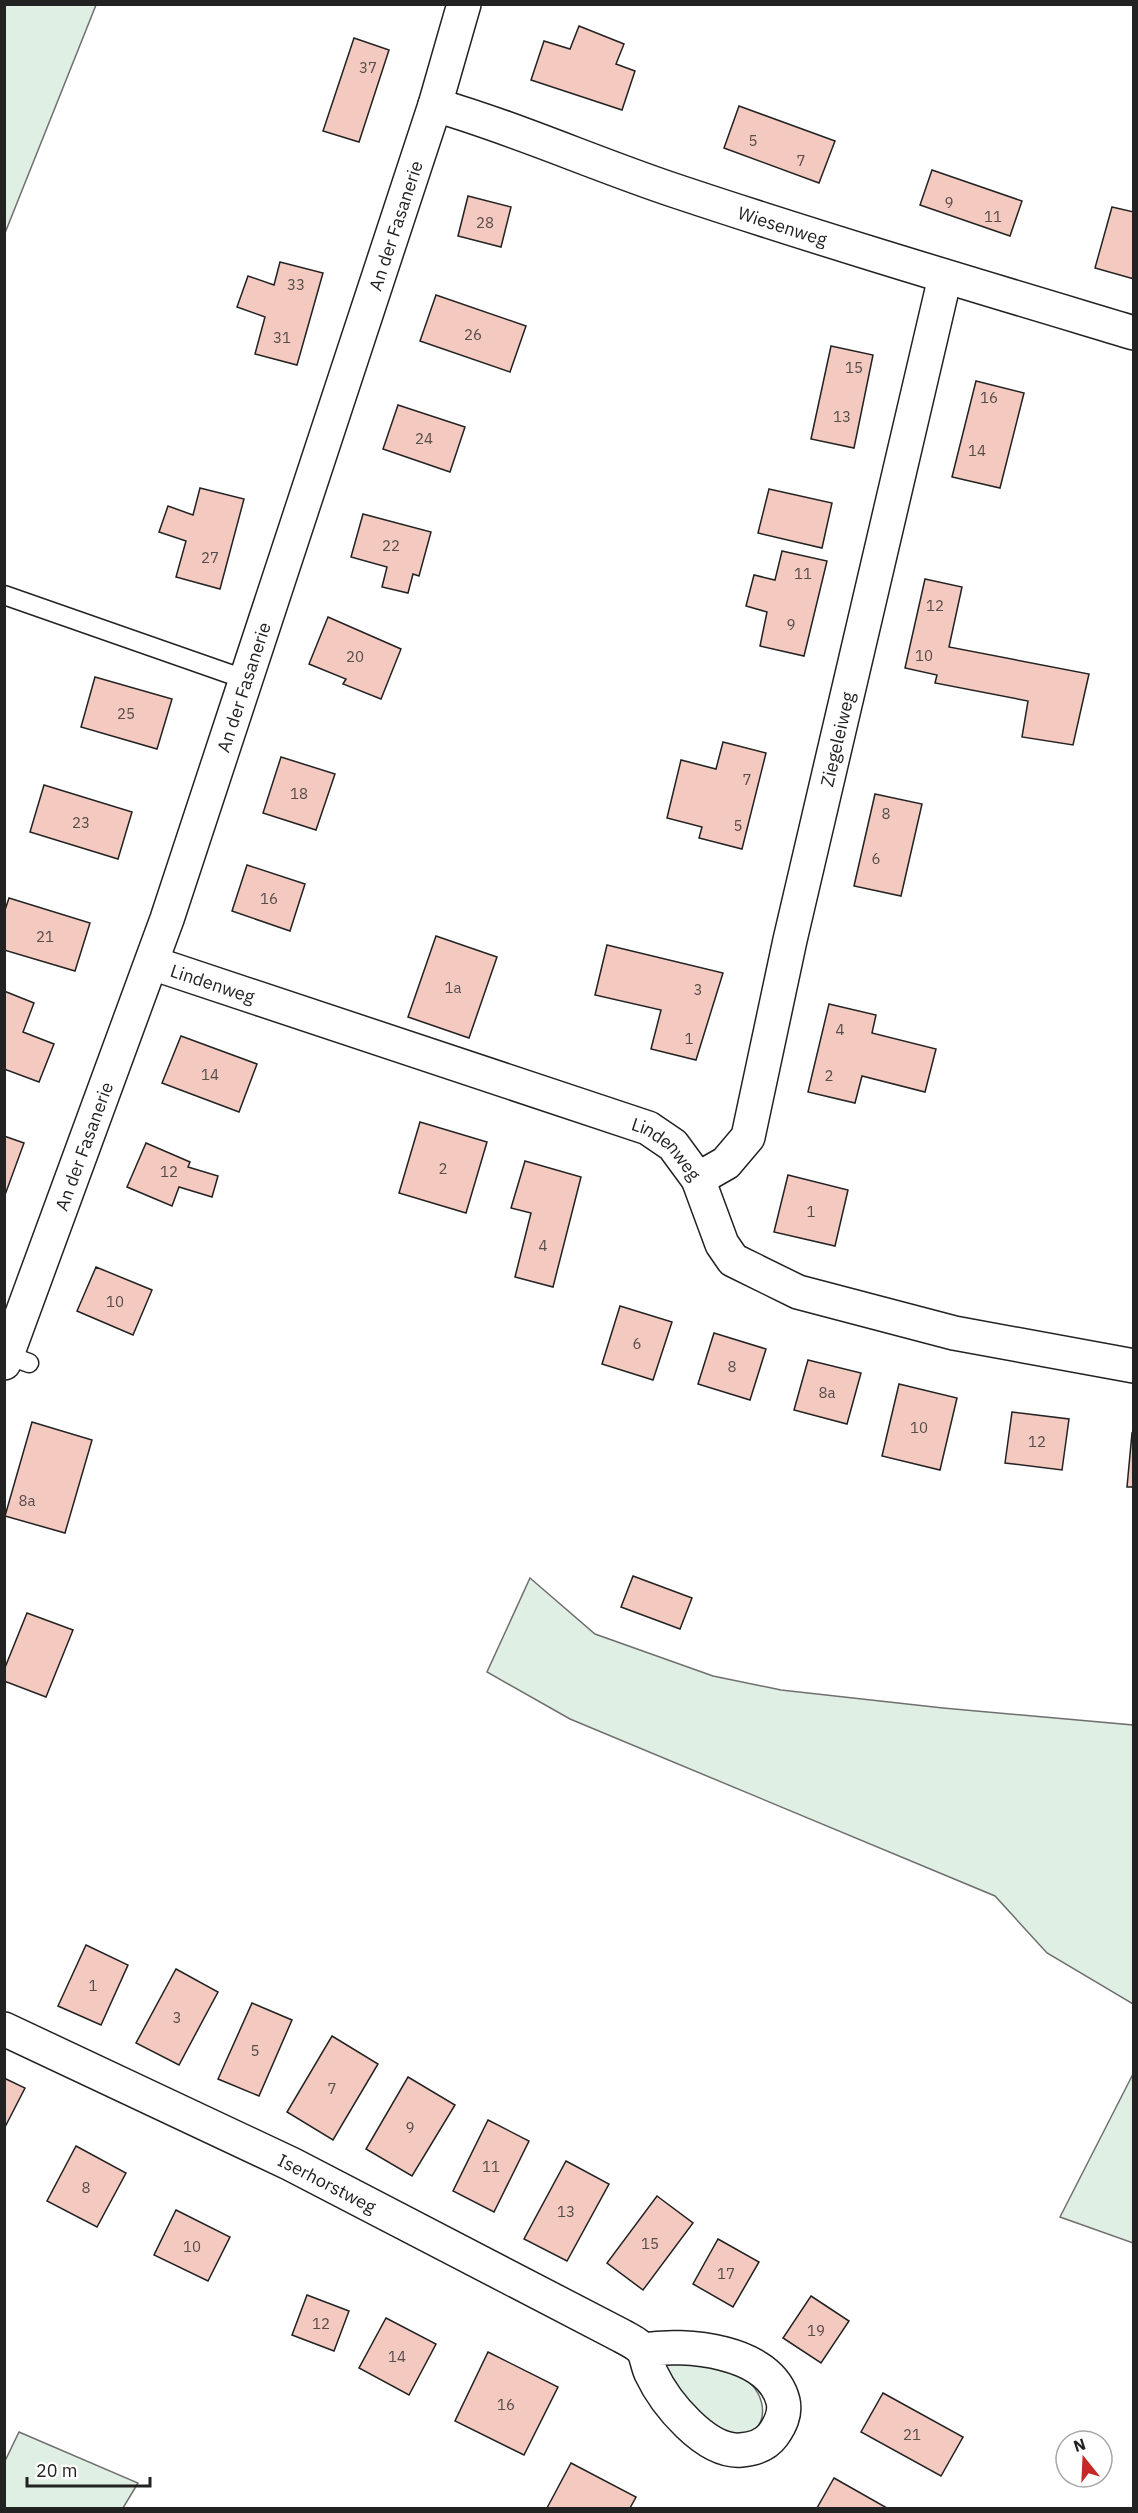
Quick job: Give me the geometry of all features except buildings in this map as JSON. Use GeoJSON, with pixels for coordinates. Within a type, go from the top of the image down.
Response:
{"type":"FeatureCollection","features":[{"type":"Feature","properties":{"kind":"street","name":"An der Fasanerie"},"geometry":{"type":"LineString","coordinates":[[13,1360],[152,963],[247,680],[435,105],[464,4]]}},
{"type":"Feature","properties":{"kind":"street","name":"Wiesenweg"},"geometry":{"type":"LineString","coordinates":[[435,105],[478,117],[677,191],[945,277],[1134,333]]}},
{"type":"Feature","properties":{"kind":"street","name":"Ziegeleiweg"},"geometry":{"type":"LineString","coordinates":[[698,1179],[726,1163],[748,1137],[790,940],[945,277]]}},
{"type":"Feature","properties":{"kind":"street","name":"Lindenweg"},"geometry":{"type":"LineString","coordinates":[[152,963],[648,1128],[674,1145],[698,1179],[722,1244],[733,1260],[798,1292],[954,1333],[1134,1366]]}},
{"type":"Feature","properties":{"kind":"street","name":"Iserhorstweg"},"geometry":{"type":"LineString","coordinates":[[4,2028],[291,2164],[622,2336],[643,2350]]}},
{"type":"Feature","properties":{"kind":"lane"},"geometry":{"type":"LineString","coordinates":[[4,595],[247,680]]}},
{"type":"Feature","properties":{"kind":"green space"},"geometry":{"type":"Polygon","coordinates":[[[4,5],[96,5],[5,233],[4,5]]]}},
{"type":"Feature","properties":{"kind":"green space"},"geometry":{"type":"Polygon","coordinates":[[[530,1578],[595,1634],[713,1676],[781,1690],[943,1708],[1133,1725],[1133,2004],[1047,1953],[995,1896],[570,1719],[487,1672],[530,1578]]]}},
{"type":"Feature","properties":{"kind":"green space"},"geometry":{"type":"Polygon","coordinates":[[[1133,2074],[1133,2243],[1060,2217],[1133,2074]]]}},
{"type":"Feature","properties":{"kind":"green space"},"geometry":{"type":"Polygon","coordinates":[[[690,2361],[731,2372],[752,2385],[762,2403],[760,2422],[755,2429],[746,2434],[734,2435],[721,2431],[696,2415],[663,2366],[668,2362],[690,2361]]]}},
{"type":"Feature","properties":{"kind":"green space"},"geometry":{"type":"Polygon","coordinates":[[[19,2432],[138,2483],[123,2508],[5,2508],[5,2461],[19,2432]]]}}]}
